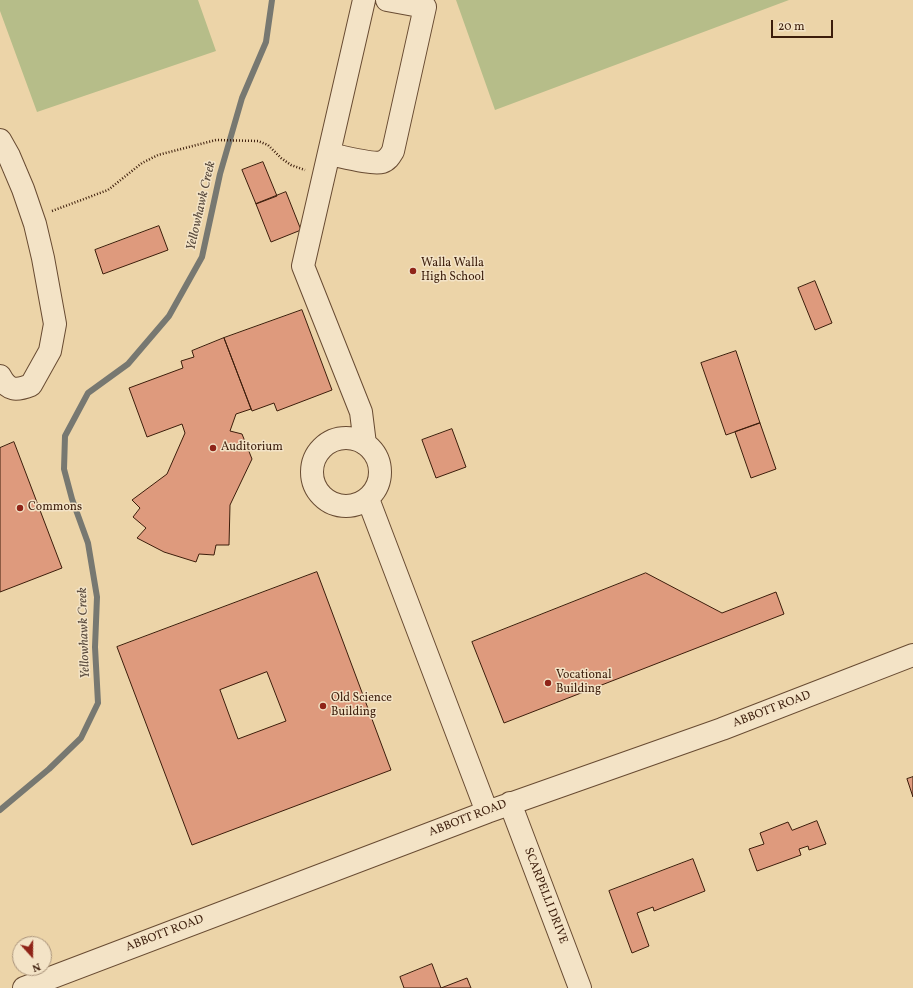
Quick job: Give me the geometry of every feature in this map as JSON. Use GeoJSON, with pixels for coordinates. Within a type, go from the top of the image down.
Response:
{"type":"FeatureCollection","features":[{"type":"Feature","properties":{"kind":"street"},"geometry":{"type":"LineString","coordinates":[[364,0],[303,266],[361,412],[365,444]]}},
{"type":"Feature","properties":{"kind":"street"},"geometry":{"type":"LineString","coordinates":[[329,154],[376,163],[385,160],[393,151],[425,7],[387,0]]}},
{"type":"Feature","properties":{"kind":"street"},"geometry":{"type":"LineString","coordinates":[[0,140],[9,156],[23,189],[33,218],[43,258],[55,324],[50,351],[31,385],[20,389],[4,388]]}},
{"type":"Feature","properties":{"kind":"street"},"geometry":{"type":"LineString","coordinates":[[345,438],[355,439],[365,444],[373,451],[378,460],[380,471],[379,481],[375,491],[368,499],[358,504],[348,506],[337,505],[327,501],[319,494],[314,484],[312,474],[313,463],[325,446],[334,440],[345,438]]}},
{"type":"Feature","properties":{"kind":"street"},"geometry":{"type":"LineString","coordinates":[[368,499],[487,812]]}},
{"type":"Feature","properties":{"kind":"street","name":"ABBOTT ROAD"},"geometry":{"type":"LineString","coordinates":[[24,988],[510,803],[722,729],[913,655]]}},
{"type":"Feature","properties":{"kind":"street","name":"SCARPELLI DRIVE"},"geometry":{"type":"LineString","coordinates":[[510,803],[580,988]]}},
{"type":"Feature","properties":{"kind":"path"},"geometry":{"type":"LineString","coordinates":[[33,218],[108,190],[142,163],[158,155],[216,140],[258,140],[268,145],[281,158],[291,165],[324,176]]}},
{"type":"Feature","properties":{"kind":"green space"},"geometry":{"type":"Polygon","coordinates":[[[0,0],[198,0],[216,51],[37,112],[0,11],[0,0]]]}},
{"type":"Feature","properties":{"kind":"green space"},"geometry":{"type":"Polygon","coordinates":[[[456,0],[789,0],[495,110],[456,0]]]}},
{"type":"Feature","properties":{"kind":"building"},"geometry":{"type":"Polygon","coordinates":[[[263,162],[277,196],[256,204],[242,170],[263,162]]]}},
{"type":"Feature","properties":{"kind":"building"},"geometry":{"type":"Polygon","coordinates":[[[286,192],[301,230],[271,242],[256,204],[286,192]]]}},
{"type":"Feature","properties":{"kind":"building"},"geometry":{"type":"Polygon","coordinates":[[[159,226],[168,250],[103,274],[95,250],[159,226]]]}},
{"type":"Feature","properties":{"kind":"building"},"geometry":{"type":"Polygon","coordinates":[[[815,281],[832,323],[815,330],[798,288],[815,281]]]}},
{"type":"Feature","properties":{"kind":"building"},"geometry":{"type":"Polygon","coordinates":[[[302,310],[332,390],[277,411],[274,403],[252,411],[224,338],[302,310]]]}},
{"type":"Feature","properties":{"kind":"building","name":"Auditorium"},"geometry":{"type":"Polygon","coordinates":[[[224,338],[251,409],[236,414],[230,431],[242,434],[252,459],[230,505],[229,545],[216,545],[214,555],[199,554],[196,562],[164,552],[137,538],[146,528],[133,517],[140,508],[132,500],[167,474],[185,433],[182,424],[147,437],[129,388],[183,368],[181,361],[194,357],[192,351],[224,338]]]}},
{"type":"Feature","properties":{"kind":"building"},"geometry":{"type":"Polygon","coordinates":[[[736,351],[760,423],[726,435],[701,363],[736,351]]]}},
{"type":"Feature","properties":{"kind":"building"},"geometry":{"type":"Polygon","coordinates":[[[760,423],[776,469],[751,478],[735,432],[760,423]]]}},
{"type":"Feature","properties":{"kind":"building"},"geometry":{"type":"Polygon","coordinates":[[[452,429],[466,467],[436,478],[422,440],[452,429]]]}},
{"type":"Feature","properties":{"kind":"building","name":"Commons"},"geometry":{"type":"Polygon","coordinates":[[[14,442],[62,568],[0,592],[0,448],[14,442]]]}},
{"type":"Feature","properties":{"kind":"building","name":"Old Science Building"},"geometry":{"type":"Polygon","coordinates":[[[317,572],[391,770],[192,845],[117,647],[317,572]],[[267,672],[220,690],[238,739],[286,721],[267,672]]]}},
{"type":"Feature","properties":{"kind":"building","name":"Vocational Building"},"geometry":{"type":"Polygon","coordinates":[[[646,573],[722,613],[776,592],[784,614],[504,723],[472,642],[646,573]]]}},
{"type":"Feature","properties":{"kind":"building"},"geometry":{"type":"Polygon","coordinates":[[[913,777],[913,797],[907,779],[913,777]]]}},
{"type":"Feature","properties":{"kind":"building"},"geometry":{"type":"Polygon","coordinates":[[[817,821],[826,844],[809,850],[808,846],[799,849],[801,855],[757,871],[749,849],[764,844],[760,833],[788,822],[792,830],[817,821]]]}},
{"type":"Feature","properties":{"kind":"building"},"geometry":{"type":"Polygon","coordinates":[[[693,859],[705,891],[654,911],[653,907],[637,913],[649,946],[632,953],[609,891],[693,859]]]}},
{"type":"Feature","properties":{"kind":"building"},"geometry":{"type":"Polygon","coordinates":[[[432,964],[441,988],[404,988],[400,977],[432,964]]]}},
{"type":"Feature","properties":{"kind":"building"},"geometry":{"type":"Polygon","coordinates":[[[467,978],[471,988],[441,988],[467,978]]]}},
{"type":"Feature","properties":{"kind":"waterway","name":"Yellowhawk Creek"},"geometry":{"type":"LineString","coordinates":[[0,810],[49,769],[81,738],[98,703],[95,647],[97,597],[88,543],[72,499],[64,469],[65,436],[88,393],[128,364],[169,316],[202,257],[220,174],[242,98],[266,42],[272,0]]}},
{"type":"Feature","properties":{"kind":"place","name":"Walla Walla High School"},"geometry":{"type":"Point","coordinates":[413,271]}},
{"type":"Feature","properties":{"kind":"place","name":"Auditorium"},"geometry":{"type":"Point","coordinates":[213,448]}},
{"type":"Feature","properties":{"kind":"place","name":"Commons"},"geometry":{"type":"Point","coordinates":[20,508]}},
{"type":"Feature","properties":{"kind":"place","name":"Vocational Building"},"geometry":{"type":"Point","coordinates":[548,683]}},
{"type":"Feature","properties":{"kind":"place","name":"Old Science Building"},"geometry":{"type":"Point","coordinates":[323,706]}}]}
